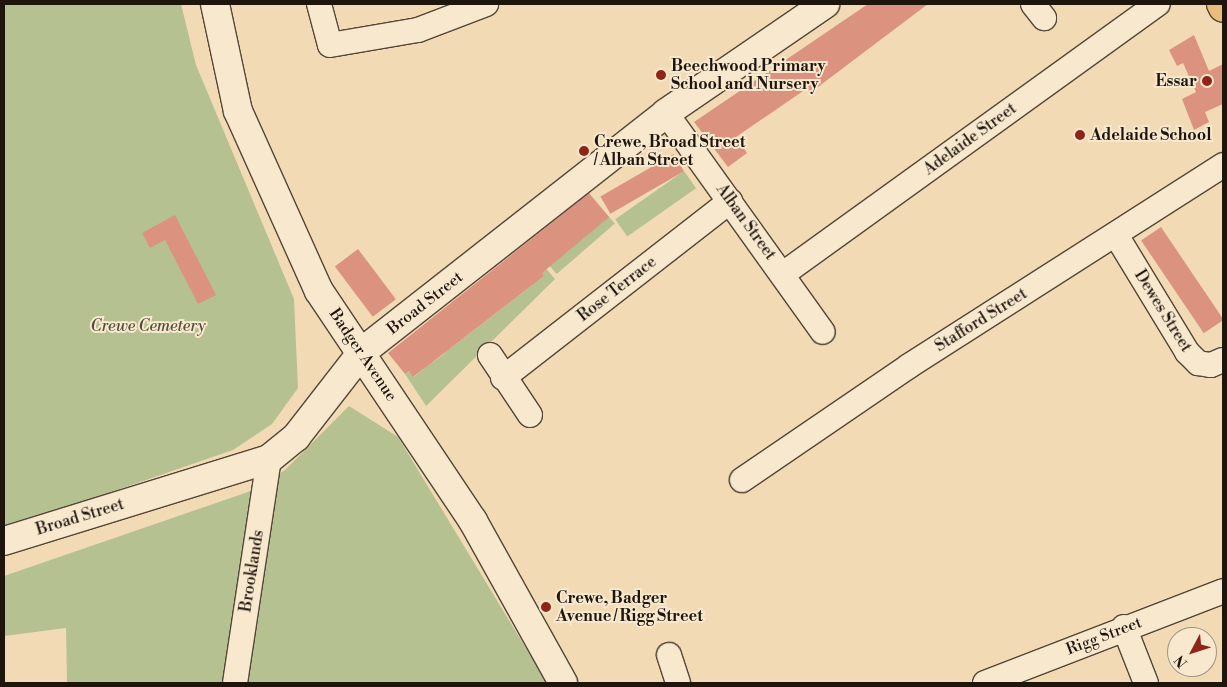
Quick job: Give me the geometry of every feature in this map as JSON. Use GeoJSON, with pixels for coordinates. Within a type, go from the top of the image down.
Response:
{"type":"FeatureCollection","features":[{"type":"Feature","properties":{"kind":"main road"},"geometry":{"type":"LineString","coordinates":[[1221,4],[1223,8]]}},
{"type":"Feature","properties":{"kind":"street","name":"Badger Avenue"},"geometry":{"type":"LineString","coordinates":[[215,4],[238,111],[319,291],[363,351],[473,521],[563,683]]}},
{"type":"Feature","properties":{"kind":"street"},"geometry":{"type":"LineString","coordinates":[[319,4],[330,44],[418,30],[486,4]]}},
{"type":"Feature","properties":{"kind":"street","name":"Broad Street"},"geometry":{"type":"LineString","coordinates":[[4,541],[269,459],[296,437],[363,351],[666,113],[825,4]]}},
{"type":"Feature","properties":{"kind":"street","name":"Adelaide Street"},"geometry":{"type":"LineString","coordinates":[[783,274],[1158,4]]}},
{"type":"Feature","properties":{"kind":"street","name":"Alban Street"},"geometry":{"type":"LineString","coordinates":[[666,113],[823,332]]}},
{"type":"Feature","properties":{"kind":"street","name":"Stafford Street"},"geometry":{"type":"LineString","coordinates":[[742,480],[909,366],[1223,165]]}},
{"type":"Feature","properties":{"kind":"street","name":"Rose Terrace"},"geometry":{"type":"LineString","coordinates":[[503,378],[730,201]]}},
{"type":"Feature","properties":{"kind":"street","name":"Dewes Street"},"geometry":{"type":"LineString","coordinates":[[1116,235],[1187,352],[1198,363],[1211,365],[1223,360]]}},
{"type":"Feature","properties":{"kind":"street"},"geometry":{"type":"LineString","coordinates":[[490,355],[503,378],[530,415]]}},
{"type":"Feature","properties":{"kind":"street","name":"Brooklands"},"geometry":{"type":"LineString","coordinates":[[235,683],[269,459]]}},
{"type":"Feature","properties":{"kind":"street","name":"Rigg Street"},"geometry":{"type":"LineString","coordinates":[[985,683],[1124,627],[1223,591]]}},
{"type":"Feature","properties":{"kind":"street"},"geometry":{"type":"LineString","coordinates":[[1124,627],[1146,683]]}},
{"type":"Feature","properties":{"kind":"street"},"geometry":{"type":"LineString","coordinates":[[669,655],[678,683]]}},
{"type":"Feature","properties":{"kind":"green space","name":"Crewe Cemetery"},"geometry":{"type":"Polygon","coordinates":[[[4,4],[181,4],[196,65],[294,299],[298,388],[272,424],[233,450],[4,529],[4,4]]]}},
{"type":"Feature","properties":{"kind":"green space"},"geometry":{"type":"Polygon","coordinates":[[[684,171],[696,188],[627,236],[615,219],[684,171]]]}},
{"type":"Feature","properties":{"kind":"green space"},"geometry":{"type":"Polygon","coordinates":[[[603,210],[615,224],[557,274],[545,261],[603,210]]]}},
{"type":"Feature","properties":{"kind":"green space"},"geometry":{"type":"Polygon","coordinates":[[[542,264],[555,279],[426,406],[405,374],[409,371],[414,377],[426,367],[422,360],[428,356],[433,362],[445,353],[446,341],[451,348],[544,276],[538,268],[542,264]]]}},
{"type":"Feature","properties":{"kind":"green space"},"geometry":{"type":"Polygon","coordinates":[[[349,406],[398,437],[547,683],[67,683],[66,628],[4,636],[4,576],[248,492],[285,470],[349,406]]]}},
{"type":"Feature","properties":{"kind":"building"},"geometry":{"type":"Polygon","coordinates":[[[868,4],[928,4],[810,93],[806,89],[736,137],[747,153],[728,167],[694,122],[868,4]]]}},
{"type":"Feature","properties":{"kind":"building","name":"Essar"},"geometry":{"type":"Polygon","coordinates":[[[1194,35],[1209,71],[1223,64],[1223,104],[1205,112],[1209,122],[1194,130],[1182,99],[1196,92],[1183,63],[1177,66],[1169,50],[1194,35]]]}},
{"type":"Feature","properties":{"kind":"building"},"geometry":{"type":"Polygon","coordinates":[[[674,154],[684,171],[610,214],[600,196],[674,154]]]}},
{"type":"Feature","properties":{"kind":"building"},"geometry":{"type":"Polygon","coordinates":[[[589,193],[609,217],[542,273],[544,276],[452,347],[413,377],[409,371],[405,374],[388,353],[589,193]]]}},
{"type":"Feature","properties":{"kind":"building"},"geometry":{"type":"Polygon","coordinates":[[[175,215],[216,295],[198,304],[165,240],[150,248],[142,233],[175,215]]]}},
{"type":"Feature","properties":{"kind":"building"},"geometry":{"type":"Polygon","coordinates":[[[1161,227],[1223,319],[1204,333],[1141,240],[1161,227]]]}},
{"type":"Feature","properties":{"kind":"building"},"geometry":{"type":"Polygon","coordinates":[[[358,249],[396,299],[373,317],[335,266],[358,249]]]}},
{"type":"Feature","properties":{"kind":"place","name":"Beechwood Primary School and Nursery"},"geometry":{"type":"Point","coordinates":[661,75]}},
{"type":"Feature","properties":{"kind":"place","name":"Essar"},"geometry":{"type":"Point","coordinates":[1207,81]}},
{"type":"Feature","properties":{"kind":"place","name":"Adelaide School"},"geometry":{"type":"Point","coordinates":[1080,135]}},
{"type":"Feature","properties":{"kind":"place","name":"Crewe, Broad Street / Alban Street"},"geometry":{"type":"Point","coordinates":[584,151]}},
{"type":"Feature","properties":{"kind":"place","name":"Crewe, Badger Avenue / Rigg Street"},"geometry":{"type":"Point","coordinates":[546,607]}}]}
